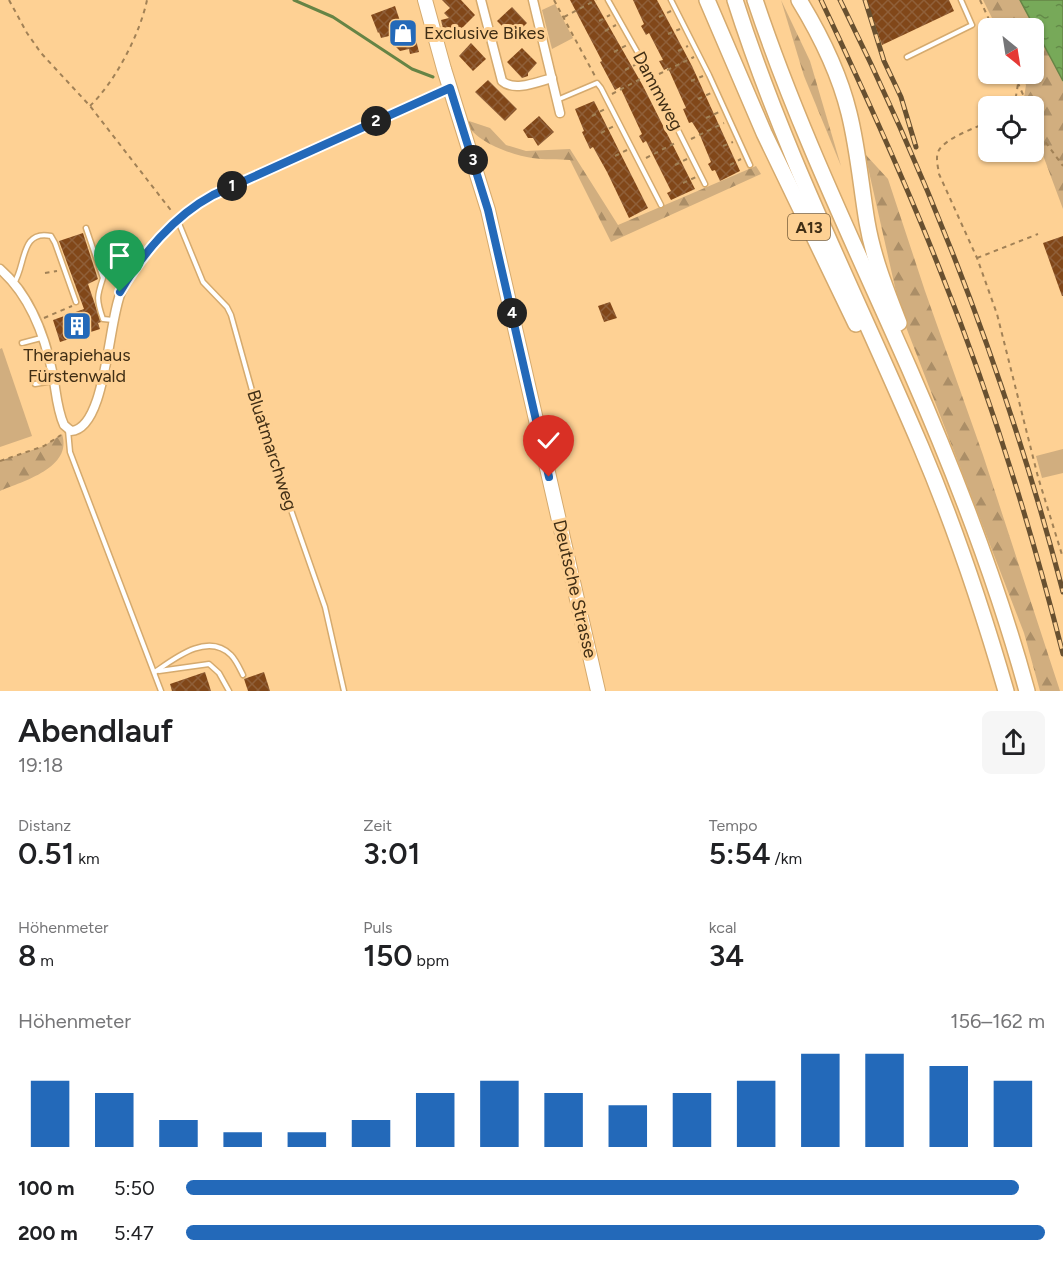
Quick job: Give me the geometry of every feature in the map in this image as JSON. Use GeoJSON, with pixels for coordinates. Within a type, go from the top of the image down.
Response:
{"type":"FeatureCollection","features":[{"type":"Feature","properties":{"kind":"highway","name":"A13"},"geometry":{"type":"LineString","coordinates":[[707,0],[752,105],[880,375],[922,449]]}},
{"type":"Feature","properties":{"kind":"highway","name":"A13"},"geometry":{"type":"LineString","coordinates":[[735,0],[768,94],[922,449],[970,576],[1006,691]]}},
{"type":"Feature","properties":{"kind":"highway","name":"A13"},"geometry":{"type":"LineString","coordinates":[[755,0],[780,70],[822,173],[927,411],[969,515],[1027,691]]}},
{"type":"Feature","properties":{"kind":"highway","name":"A13"},"geometry":{"type":"LineString","coordinates":[[799,0],[829,55],[844,94],[872,244],[884,286],[911,352],[927,411]]}},
{"type":"Feature","properties":{"kind":"main road","name":"Deutsche Strasse"},"geometry":{"type":"LineString","coordinates":[[425,0],[488,210],[598,691]]}},
{"type":"Feature","properties":{"kind":"street"},"geometry":{"type":"LineString","coordinates":[[481,0],[502,81],[516,86],[552,78]]}},
{"type":"Feature","properties":{"kind":"street"},"geometry":{"type":"LineString","coordinates":[[533,0],[560,113]]}},
{"type":"Feature","properties":{"kind":"street"},"geometry":{"type":"LineString","coordinates":[[0,269],[32,309],[43,337],[61,417],[68,430],[75,431],[84,427],[94,408],[109,351],[117,300],[149,250],[177,220],[213,195],[450,88]]}},
{"type":"Feature","properties":{"kind":"lane","name":"Dammweg"},"geometry":{"type":"LineString","coordinates":[[608,0],[684,140],[705,184]]}},
{"type":"Feature","properties":{"kind":"lane"},"geometry":{"type":"LineString","coordinates":[[671,0],[699,54],[750,165]]}},
{"type":"Feature","properties":{"kind":"lane"},"geometry":{"type":"LineString","coordinates":[[907,57],[972,25],[961,0]]}},
{"type":"Feature","properties":{"kind":"lane"},"geometry":{"type":"LineString","coordinates":[[557,100],[597,83],[661,205]]}},
{"type":"Feature","properties":{"kind":"lane","name":"Bluatmarchweg"},"geometry":{"type":"LineString","coordinates":[[177,220],[203,282],[227,307],[231,315],[263,430],[325,607],[344,691]]}},
{"type":"Feature","properties":{"kind":"lane"},"geometry":{"type":"LineString","coordinates":[[86,228],[103,278],[98,290],[97,302],[103,319],[113,320]]}},
{"type":"Feature","properties":{"kind":"lane"},"geometry":{"type":"LineString","coordinates":[[14,284],[21,272],[27,245],[33,238],[45,235],[54,239],[76,303]]}},
{"type":"Feature","properties":{"kind":"lane"},"geometry":{"type":"LineString","coordinates":[[22,344],[43,337]]}},
{"type":"Feature","properties":{"kind":"lane"},"geometry":{"type":"LineString","coordinates":[[35,384],[54,381]]}},
{"type":"Feature","properties":{"kind":"lane"},"geometry":{"type":"LineString","coordinates":[[68,430],[70,452],[161,691]]}},
{"type":"Feature","properties":{"kind":"lane"},"geometry":{"type":"LineString","coordinates":[[155,672],[188,652],[216,646],[231,655],[243,675]]}},
{"type":"Feature","properties":{"kind":"lane"},"geometry":{"type":"LineString","coordinates":[[155,672],[209,664],[219,673],[229,691]]}},
{"type":"Feature","properties":{"kind":"path"},"geometry":{"type":"LineString","coordinates":[[9,0],[41,53],[90,106],[177,220]]}},
{"type":"Feature","properties":{"kind":"path"},"geometry":{"type":"LineString","coordinates":[[90,106],[115,75],[137,35],[147,0]]}},
{"type":"Feature","properties":{"kind":"path"},"geometry":{"type":"LineString","coordinates":[[554,0],[595,74],[597,83]]}},
{"type":"Feature","properties":{"kind":"path"},"geometry":{"type":"LineString","coordinates":[[563,17],[597,0]]}},
{"type":"Feature","properties":{"kind":"path"},"geometry":{"type":"LineString","coordinates":[[980,0],[988,18]]}},
{"type":"Feature","properties":{"kind":"path"},"geometry":{"type":"LineString","coordinates":[[659,17],[676,9]]}},
{"type":"Feature","properties":{"kind":"path"},"geometry":{"type":"LineString","coordinates":[[599,21],[615,12]]}},
{"type":"Feature","properties":{"kind":"path"},"geometry":{"type":"LineString","coordinates":[[605,31],[621,22]]}},
{"type":"Feature","properties":{"kind":"path"},"geometry":{"type":"LineString","coordinates":[[668,34],[685,26]]}},
{"type":"Feature","properties":{"kind":"path"},"geometry":{"type":"LineString","coordinates":[[614,52],[632,42]]}},
{"type":"Feature","properties":{"kind":"path"},"geometry":{"type":"LineString","coordinates":[[606,98],[699,54]]}},
{"type":"Feature","properties":{"kind":"path"},"geometry":{"type":"LineString","coordinates":[[625,70],[642,61]]}},
{"type":"Feature","properties":{"kind":"path"},"geometry":{"type":"LineString","coordinates":[[691,81],[708,73]]}},
{"type":"Feature","properties":{"kind":"path"},"geometry":{"type":"LineString","coordinates":[[1016,96],[1018,84]]}},
{"type":"Feature","properties":{"kind":"path"},"geometry":{"type":"LineString","coordinates":[[1018,84],[1023,96]]}},
{"type":"Feature","properties":{"kind":"path"},"geometry":{"type":"LineString","coordinates":[[698,99],[716,91]]}},
{"type":"Feature","properties":{"kind":"path"},"geometry":{"type":"LineString","coordinates":[[592,116],[611,106]]}},
{"type":"Feature","properties":{"kind":"path"},"geometry":{"type":"LineString","coordinates":[[706,118],[724,109]]}},
{"type":"Feature","properties":{"kind":"path"},"geometry":{"type":"LineString","coordinates":[[639,161],[729,121]]}},
{"type":"Feature","properties":{"kind":"path"},"geometry":{"type":"LineString","coordinates":[[601,133],[619,123]]}},
{"type":"Feature","properties":{"kind":"path"},"geometry":{"type":"LineString","coordinates":[[978,127],[947,141],[938,151],[939,174],[977,258],[1005,339],[1038,477],[1063,558]]}},
{"type":"Feature","properties":{"kind":"path"},"geometry":{"type":"LineString","coordinates":[[723,146],[738,140]]}},
{"type":"Feature","properties":{"kind":"path"},"geometry":{"type":"LineString","coordinates":[[1044,140],[1063,166]]}},
{"type":"Feature","properties":{"kind":"path"},"geometry":{"type":"LineString","coordinates":[[615,156],[632,148]]}},
{"type":"Feature","properties":{"kind":"path"},"geometry":{"type":"LineString","coordinates":[[675,165],[692,156]]}},
{"type":"Feature","properties":{"kind":"path"},"geometry":{"type":"LineString","coordinates":[[730,165],[746,157]]}},
{"type":"Feature","properties":{"kind":"path"},"geometry":{"type":"LineString","coordinates":[[683,183],[701,175]]}},
{"type":"Feature","properties":{"kind":"path"},"geometry":{"type":"LineString","coordinates":[[977,258],[1038,234]]}},
{"type":"Feature","properties":{"kind":"path"},"geometry":{"type":"LineString","coordinates":[[45,273],[66,272]]}},
{"type":"Feature","properties":{"kind":"path"},"geometry":{"type":"LineString","coordinates":[[41,319],[76,303]]}},
{"type":"Feature","properties":{"kind":"path"},"geometry":{"type":"LineString","coordinates":[[0,461],[44,446],[68,430]]}},
{"type":"Feature","properties":{"kind":"green space"},"geometry":{"type":"Polygon","coordinates":[[[781,0],[810,61],[841,166],[804,76],[781,0]]]}},
{"type":"Feature","properties":{"kind":"green space"},"geometry":{"type":"Polygon","coordinates":[[[983,0],[1020,0],[1030,18],[992,18],[983,0]]]}},
{"type":"Feature","properties":{"kind":"green space"},"geometry":{"type":"Polygon","coordinates":[[[555,4],[573,38],[552,49],[542,10],[555,4]]]}},
{"type":"Feature","properties":{"kind":"green space"},"geometry":{"type":"Polygon","coordinates":[[[1044,45],[1063,81],[1063,209],[1044,158],[1044,96],[1024,96],[1026,85],[1044,84],[1044,45]]]}},
{"type":"Feature","properties":{"kind":"green space"},"geometry":{"type":"Polygon","coordinates":[[[466,120],[490,128],[506,145],[526,151],[570,149],[618,225],[756,166],[761,174],[611,242],[570,160],[532,158],[493,146],[469,128],[466,120]]]}},
{"type":"Feature","properties":{"kind":"green space"},"geometry":{"type":"Polygon","coordinates":[[[865,154],[888,179],[983,455],[1060,691],[1040,691],[1024,633],[901,314],[865,154]]]}},
{"type":"Feature","properties":{"kind":"green space"},"geometry":{"type":"Polygon","coordinates":[[[2,348],[32,436],[0,447],[0,349],[2,348]]]}},
{"type":"Feature","properties":{"kind":"green space"},"geometry":{"type":"Polygon","coordinates":[[[62,434],[63,446],[60,456],[53,464],[33,478],[0,491],[0,461],[44,446],[62,434]]]}},
{"type":"Feature","properties":{"kind":"green space"},"geometry":{"type":"Polygon","coordinates":[[[1063,449],[1063,473],[1042,478],[1036,456],[1063,449]]]}},
{"type":"Feature","properties":{"kind":"water"},"geometry":{"type":"Polygon","coordinates":[[[1020,0],[1063,0],[1063,81],[1044,45],[1044,18],[1030,18],[1020,0]]]}},
{"type":"Feature","properties":{"kind":"building"},"geometry":{"type":"Polygon","coordinates":[[[442,0],[461,0],[475,15],[461,29],[444,33],[441,20],[449,18],[444,13],[450,8],[442,0]]]}},
{"type":"Feature","properties":{"kind":"building"},"geometry":{"type":"Polygon","coordinates":[[[570,0],[594,0],[643,86],[695,189],[671,200],[667,193],[671,191],[646,141],[643,143],[639,136],[642,134],[620,87],[615,90],[570,0]]]}},
{"type":"Feature","properties":{"kind":"building"},"geometry":{"type":"Polygon","coordinates":[[[633,0],[657,0],[692,66],[740,171],[720,181],[715,170],[712,171],[708,164],[711,162],[699,133],[692,122],[689,123],[683,109],[686,108],[668,68],[664,70],[659,61],[663,60],[649,33],[646,35],[641,26],[644,24],[633,0]]]}},
{"type":"Feature","properties":{"kind":"building"},"geometry":{"type":"Polygon","coordinates":[[[866,0],[949,0],[954,11],[882,45],[866,0]]]}},
{"type":"Feature","properties":{"kind":"building"},"geometry":{"type":"Polygon","coordinates":[[[395,6],[402,27],[412,24],[419,52],[410,54],[409,49],[400,51],[396,47],[393,35],[381,38],[378,33],[371,15],[395,6]]]}},
{"type":"Feature","properties":{"kind":"building"},"geometry":{"type":"Polygon","coordinates":[[[512,7],[527,23],[513,37],[497,21],[512,7]]]}},
{"type":"Feature","properties":{"kind":"building"},"geometry":{"type":"Polygon","coordinates":[[[471,43],[486,59],[473,71],[459,56],[471,43]]]}},
{"type":"Feature","properties":{"kind":"building"},"geometry":{"type":"Polygon","coordinates":[[[522,48],[537,63],[528,76],[522,78],[507,62],[522,48]]]}},
{"type":"Feature","properties":{"kind":"building"},"geometry":{"type":"Polygon","coordinates":[[[488,80],[517,109],[505,121],[475,92],[488,80]]]}},
{"type":"Feature","properties":{"kind":"building"},"geometry":{"type":"Polygon","coordinates":[[[594,101],[648,208],[629,218],[593,147],[590,149],[575,109],[594,101]]]}},
{"type":"Feature","properties":{"kind":"building"},"geometry":{"type":"Polygon","coordinates":[[[539,116],[554,132],[538,146],[533,138],[528,138],[523,130],[539,116]]]}},
{"type":"Feature","properties":{"kind":"building"},"geometry":{"type":"Polygon","coordinates":[[[83,233],[98,279],[88,284],[101,322],[98,323],[100,329],[60,342],[53,320],[84,309],[59,241],[83,233]]]}},
{"type":"Feature","properties":{"kind":"building"},"geometry":{"type":"Polygon","coordinates":[[[1063,236],[1063,296],[1062,296],[1043,243],[1063,236]]]}},
{"type":"Feature","properties":{"kind":"building"},"geometry":{"type":"Polygon","coordinates":[[[610,302],[617,318],[604,322],[598,306],[610,302]]]}},
{"type":"Feature","properties":{"kind":"building"},"geometry":{"type":"Polygon","coordinates":[[[205,672],[211,691],[172,691],[170,684],[205,672]]]}},
{"type":"Feature","properties":{"kind":"building"},"geometry":{"type":"Polygon","coordinates":[[[264,672],[270,691],[248,691],[244,679],[264,672]]]}},
{"type":"Feature","properties":{"kind":"waterway"},"geometry":{"type":"LineString","coordinates":[[294,0],[333,17],[412,69],[433,77]]}},
{"type":"Feature","properties":{"kind":"railway"},"geometry":{"type":"LineString","coordinates":[[821,0],[898,168],[976,364],[1008,460],[1063,654]]}},
{"type":"Feature","properties":{"kind":"railway"},"geometry":{"type":"LineString","coordinates":[[840,0],[907,144],[967,290],[1019,440],[1063,592]]}},
{"type":"Feature","properties":{"kind":"railway"},"geometry":{"type":"LineString","coordinates":[[865,0],[884,61],[901,97],[916,147]]}},
{"type":"Feature","properties":{"kind":"place","name":"Exclusive Bikes"},"geometry":{"type":"Point","coordinates":[403,33]}},
{"type":"Feature","properties":{"kind":"place","name":"Therapiehaus Fürstenwald"},"geometry":{"type":"Point","coordinates":[77,326]}},
{"type":"Feature","properties":{"kind":"route"},"geometry":{"type":"LineString","coordinates":[[120,292],[149,250],[177,220],[196,205],[213,195],[450,88],[488,210],[549,477]]}}]}
